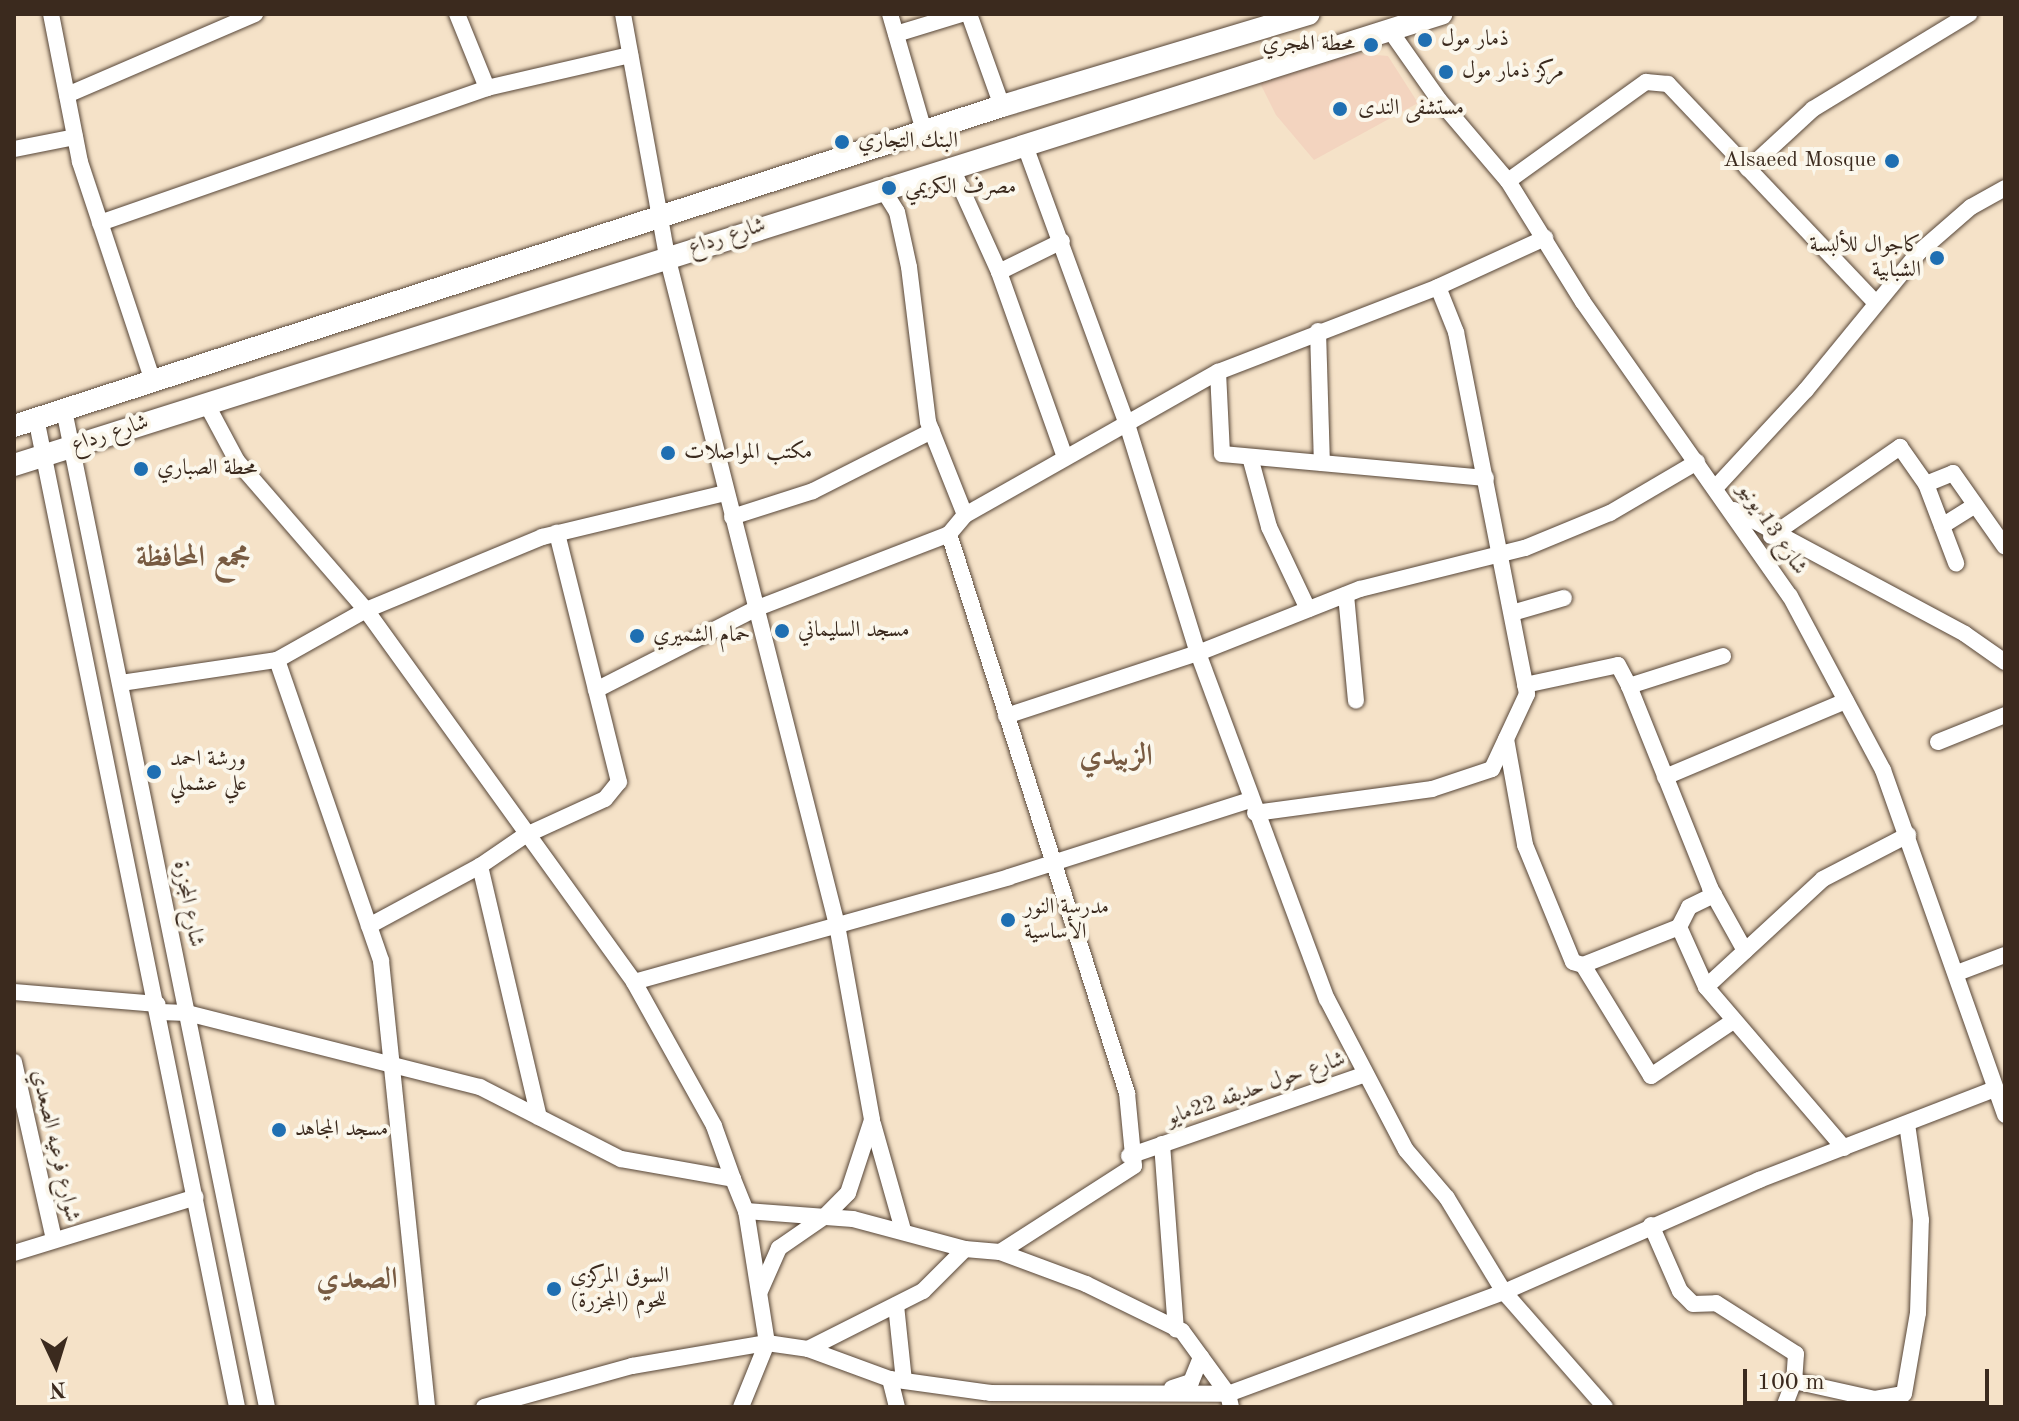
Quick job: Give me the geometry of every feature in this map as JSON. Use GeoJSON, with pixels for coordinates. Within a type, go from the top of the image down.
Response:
{"type":"FeatureCollection","features":[{"type":"Feature","properties":{"kind":"main road","name":"شارع رداع"},"geometry":{"type":"LineString","coordinates":[[14,426],[1002,106],[1308,14]]}},
{"type":"Feature","properties":{"kind":"main road","name":"شارع رداع"},"geometry":{"type":"LineString","coordinates":[[14,465],[951,166],[1441,14]]}},
{"type":"Feature","properties":{"kind":"street"},"geometry":{"type":"LineString","coordinates":[[51,14],[75,137],[153,381]]}},
{"type":"Feature","properties":{"kind":"street"},"geometry":{"type":"LineString","coordinates":[[67,95],[255,14]]}},
{"type":"Feature","properties":{"kind":"street"},"geometry":{"type":"LineString","coordinates":[[457,14],[487,88]]}},
{"type":"Feature","properties":{"kind":"street"},"geometry":{"type":"LineString","coordinates":[[623,14],[667,256],[837,925],[872,1120],[903,1230]]}},
{"type":"Feature","properties":{"kind":"street"},"geometry":{"type":"LineString","coordinates":[[890,14],[924,131]]}},
{"type":"Feature","properties":{"kind":"street"},"geometry":{"type":"LineString","coordinates":[[896,34],[962,14]]}},
{"type":"Feature","properties":{"kind":"street"},"geometry":{"type":"LineString","coordinates":[[969,14],[1002,106]]}},
{"type":"Feature","properties":{"kind":"street"},"geometry":{"type":"LineString","coordinates":[[1748,169],[1813,109],[1969,14]]}},
{"type":"Feature","properties":{"kind":"street","name":"شارع 13 يونيو"},"geometry":{"type":"LineString","coordinates":[[1389,29],[1439,100],[1508,181],[1583,302],[1717,486],[1757,546],[1846,701],[1883,770],[1908,835],[2005,1115]]}},
{"type":"Feature","properties":{"kind":"street"},"geometry":{"type":"LineString","coordinates":[[100,223],[487,88],[630,55]]}},
{"type":"Feature","properties":{"kind":"street"},"geometry":{"type":"LineString","coordinates":[[1508,181],[1646,82],[1668,84],[1874,301]]}},
{"type":"Feature","properties":{"kind":"street"},"geometry":{"type":"LineString","coordinates":[[14,149],[75,137]]}},
{"type":"Feature","properties":{"kind":"street"},"geometry":{"type":"LineString","coordinates":[[1024,143],[1127,424],[1198,653],[1252,807],[1327,999],[1363,1075],[1406,1150],[1447,1198],[1504,1292],[1605,1407]]}},
{"type":"Feature","properties":{"kind":"street"},"geometry":{"type":"LineString","coordinates":[[951,166],[999,272],[1064,455]]}},
{"type":"Feature","properties":{"kind":"street"},"geometry":{"type":"LineString","coordinates":[[882,188],[897,212],[909,267],[932,431],[965,515]]}},
{"type":"Feature","properties":{"kind":"street"},"geometry":{"type":"LineString","coordinates":[[1717,486],[1806,390],[1874,301],[1971,207],[2005,188]]}},
{"type":"Feature","properties":{"kind":"street"},"geometry":{"type":"LineString","coordinates":[[596,690],[755,609],[949,534],[965,515],[1064,455],[1127,424],[1218,372],[1438,287],[1545,238]]}},
{"type":"Feature","properties":{"kind":"street"},"geometry":{"type":"LineString","coordinates":[[999,272],[1062,241]]}},
{"type":"Feature","properties":{"kind":"street"},"geometry":{"type":"LineString","coordinates":[[634,982],[1252,807],[1432,789],[1492,769],[1527,694],[1502,554],[1456,332],[1438,287]]}},
{"type":"Feature","properties":{"kind":"street"},"geometry":{"type":"LineString","coordinates":[[1318,331],[1322,463]]}},
{"type":"Feature","properties":{"kind":"street"},"geometry":{"type":"LineString","coordinates":[[1218,372],[1222,454],[1486,478]]}},
{"type":"Feature","properties":{"kind":"street"},"geometry":{"type":"LineString","coordinates":[[206,403],[237,461],[366,610],[524,836],[634,982],[714,1126],[746,1211],[767,1343],[741,1407]]}},
{"type":"Feature","properties":{"kind":"street","name":"شارع المجزرة"},"geometry":{"type":"LineString","coordinates":[[64,410],[267,1407]]}},
{"type":"Feature","properties":{"kind":"street"},"geometry":{"type":"LineString","coordinates":[[36,418],[159,1008],[237,1407]]}},
{"type":"Feature","properties":{"kind":"street"},"geometry":{"type":"LineString","coordinates":[[732,517],[828,485],[932,431]]}},
{"type":"Feature","properties":{"kind":"street"},"geometry":{"type":"LineString","coordinates":[[1757,546],[1900,447],[1926,484],[1956,563]]}},
{"type":"Feature","properties":{"kind":"street"},"geometry":{"type":"LineString","coordinates":[[1250,457],[1269,527],[1308,609]]}},
{"type":"Feature","properties":{"kind":"street"},"geometry":{"type":"LineString","coordinates":[[1006,716],[1198,653],[1346,595],[1502,554],[1610,513],[1697,462]]}},
{"type":"Feature","properties":{"kind":"street"},"geometry":{"type":"LineString","coordinates":[[1926,484],[1953,473],[2005,547]]}},
{"type":"Feature","properties":{"kind":"street"},"geometry":{"type":"LineString","coordinates":[[121,683],[277,660],[366,610],[557,533],[725,493]]}},
{"type":"Feature","properties":{"kind":"street"},"geometry":{"type":"LineString","coordinates":[[1942,526],[1975,505]]}},
{"type":"Feature","properties":{"kind":"street"},"geometry":{"type":"LineString","coordinates":[[1732,509],[1965,634],[2005,662]]}},
{"type":"Feature","properties":{"kind":"street"},"geometry":{"type":"LineString","coordinates":[[369,926],[480,866],[524,836],[605,799],[619,782],[557,533]]}},
{"type":"Feature","properties":{"kind":"street"},"geometry":{"type":"LineString","coordinates":[[949,534],[1051,865],[1127,1093],[1129,1156],[1134,1166],[1000,1252]]}},
{"type":"Feature","properties":{"kind":"street"},"geometry":{"type":"LineString","coordinates":[[1346,595],[1356,701]]}},
{"type":"Feature","properties":{"kind":"street"},"geometry":{"type":"LineString","coordinates":[[1512,613],[1564,598]]}},
{"type":"Feature","properties":{"kind":"street"},"geometry":{"type":"LineString","coordinates":[[1629,686],[1723,656]]}},
{"type":"Feature","properties":{"kind":"street"},"geometry":{"type":"LineString","coordinates":[[277,660],[381,961],[390,1065],[407,1179],[427,1407]]}},
{"type":"Feature","properties":{"kind":"street"},"geometry":{"type":"LineString","coordinates":[[1525,685],[1618,665],[1714,895],[1745,951]]}},
{"type":"Feature","properties":{"kind":"street"},"geometry":{"type":"LineString","coordinates":[[1665,777],[1846,701]]}},
{"type":"Feature","properties":{"kind":"street"},"geometry":{"type":"LineString","coordinates":[[1938,742],[2005,715]]}},
{"type":"Feature","properties":{"kind":"street"},"geometry":{"type":"LineString","coordinates":[[1506,738],[1525,845],[1573,962],[1583,965],[1679,927],[1689,907],[1714,895]]}},
{"type":"Feature","properties":{"kind":"street"},"geometry":{"type":"LineString","coordinates":[[1706,987],[1823,879],[1908,835]]}},
{"type":"Feature","properties":{"kind":"street"},"geometry":{"type":"LineString","coordinates":[[480,866],[539,1117]]}},
{"type":"Feature","properties":{"kind":"street"},"geometry":{"type":"LineString","coordinates":[[1679,927],[1706,987],[1732,1022],[1844,1148]]}},
{"type":"Feature","properties":{"kind":"street"},"geometry":{"type":"LineString","coordinates":[[1957,973],[2005,955]]}},
{"type":"Feature","properties":{"kind":"street"},"geometry":{"type":"LineString","coordinates":[[1583,965],[1651,1076],[1732,1022]]}},
{"type":"Feature","properties":{"kind":"street"},"geometry":{"type":"LineString","coordinates":[[14,992],[187,1013],[480,1087],[621,1159],[733,1179]]}},
{"type":"Feature","properties":{"kind":"street","name":"شوارع فرعيه الصعدي"},"geometry":{"type":"LineString","coordinates":[[14,1062],[54,1240]]}},
{"type":"Feature","properties":{"kind":"street","name":"شارع حول حديقه 22مايو"},"geometry":{"type":"LineString","coordinates":[[1129,1156],[1363,1075]]}},
{"type":"Feature","properties":{"kind":"street"},"geometry":{"type":"LineString","coordinates":[[484,1407],[632,1366],[767,1343],[808,1349],[897,1380],[993,1400],[1109,1391],[1163,1391],[1229,1400],[1504,1292],[1651,1225],[1995,1089]]}},
{"type":"Feature","properties":{"kind":"street"},"geometry":{"type":"LineString","coordinates":[[760,1291],[779,1248],[824,1217],[848,1193],[872,1120]]}},
{"type":"Feature","properties":{"kind":"street"},"geometry":{"type":"LineString","coordinates":[[1794,1381],[1875,1399],[1904,1394],[1918,1313],[1921,1220],[1907,1124]]}},
{"type":"Feature","properties":{"kind":"street","name":"شارع حول حديقه 22مايو"},"geometry":{"type":"LineString","coordinates":[[1162,1144],[1176,1329]]}},
{"type":"Feature","properties":{"kind":"street","name":"شوارع فرعيه الصعدي"},"geometry":{"type":"LineString","coordinates":[[14,1253],[196,1197]]}},
{"type":"Feature","properties":{"kind":"street"},"geometry":{"type":"LineString","coordinates":[[746,1211],[824,1217],[903,1230],[965,1249],[1000,1252],[1086,1284],[1176,1329],[1201,1357],[1229,1400]]}},
{"type":"Feature","properties":{"kind":"street"},"geometry":{"type":"LineString","coordinates":[[1651,1225],[1680,1291],[1693,1304],[1716,1303],[1796,1354],[1794,1381],[1784,1407]]}},
{"type":"Feature","properties":{"kind":"street"},"geometry":{"type":"LineString","coordinates":[[808,1349],[923,1291],[965,1249]]}},
{"type":"Feature","properties":{"kind":"street"},"geometry":{"type":"LineString","coordinates":[[896,1305],[897,1407]]}},
{"type":"Feature","properties":{"kind":"street"},"geometry":{"type":"LineString","coordinates":[[1163,1391],[1191,1382],[1201,1357]]}},
{"type":"Feature","properties":{"kind":"street"},"geometry":{"type":"LineString","coordinates":[[1109,1391],[1123,1407]]}},
{"type":"Feature","properties":{"kind":"shaded area","name":"مستشفى الندى"},"geometry":{"type":"Polygon","coordinates":[[[1354,53],[1388,56],[1418,103],[1314,160],[1276,115],[1260,83],[1354,53]]]}},
{"type":"Feature","properties":{"kind":"place","name":"ذمار مول"},"geometry":{"type":"Point","coordinates":[1425,40]}},
{"type":"Feature","properties":{"kind":"place","name":"محطة الهجري"},"geometry":{"type":"Point","coordinates":[1371,45]}},
{"type":"Feature","properties":{"kind":"place","name":"مركز ذمار مول"},"geometry":{"type":"Point","coordinates":[1446,72]}},
{"type":"Feature","properties":{"kind":"place","name":"مستشفى الندى"},"geometry":{"type":"Point","coordinates":[1340,109]}},
{"type":"Feature","properties":{"kind":"place","name":"البنك التجاري"},"geometry":{"type":"Point","coordinates":[842,142]}},
{"type":"Feature","properties":{"kind":"place","name":"Alsaeed Mosque"},"geometry":{"type":"Point","coordinates":[1892,161]}},
{"type":"Feature","properties":{"kind":"place","name":"مصرف الكريمي"},"geometry":{"type":"Point","coordinates":[889,188]}},
{"type":"Feature","properties":{"kind":"place","name":"كاجوال للألبسة الشبابية"},"geometry":{"type":"Point","coordinates":[1937,258]}},
{"type":"Feature","properties":{"kind":"place","name":"مكتب المواصلات"},"geometry":{"type":"Point","coordinates":[668,453]}},
{"type":"Feature","properties":{"kind":"place","name":"محطة الصباري"},"geometry":{"type":"Point","coordinates":[141,469]}},
{"type":"Feature","properties":{"kind":"place","name":"مسجد السليماني"},"geometry":{"type":"Point","coordinates":[782,631]}},
{"type":"Feature","properties":{"kind":"place","name":"حمام الشميري"},"geometry":{"type":"Point","coordinates":[637,636]}},
{"type":"Feature","properties":{"kind":"place","name":"ورشة احمد علي عشملي"},"geometry":{"type":"Point","coordinates":[154,772]}},
{"type":"Feature","properties":{"kind":"place","name":"مدرسة النور الأساسية"},"geometry":{"type":"Point","coordinates":[1008,920]}},
{"type":"Feature","properties":{"kind":"place","name":"مسجد المجاهد"},"geometry":{"type":"Point","coordinates":[279,1130]}},
{"type":"Feature","properties":{"kind":"place","name":"السوق المركزي للحوم (المجزرة)"},"geometry":{"type":"Point","coordinates":[554,1289]}},
{"type":"Feature","properties":{"kind":"district","name":"مجمع المحافظة"},"geometry":{"type":"Point","coordinates":[193,558]}},
{"type":"Feature","properties":{"kind":"district","name":"الزبيدي"},"geometry":{"type":"Point","coordinates":[1116,757]}},
{"type":"Feature","properties":{"kind":"district","name":"الصعدي"},"geometry":{"type":"Point","coordinates":[357,1280]}}]}
